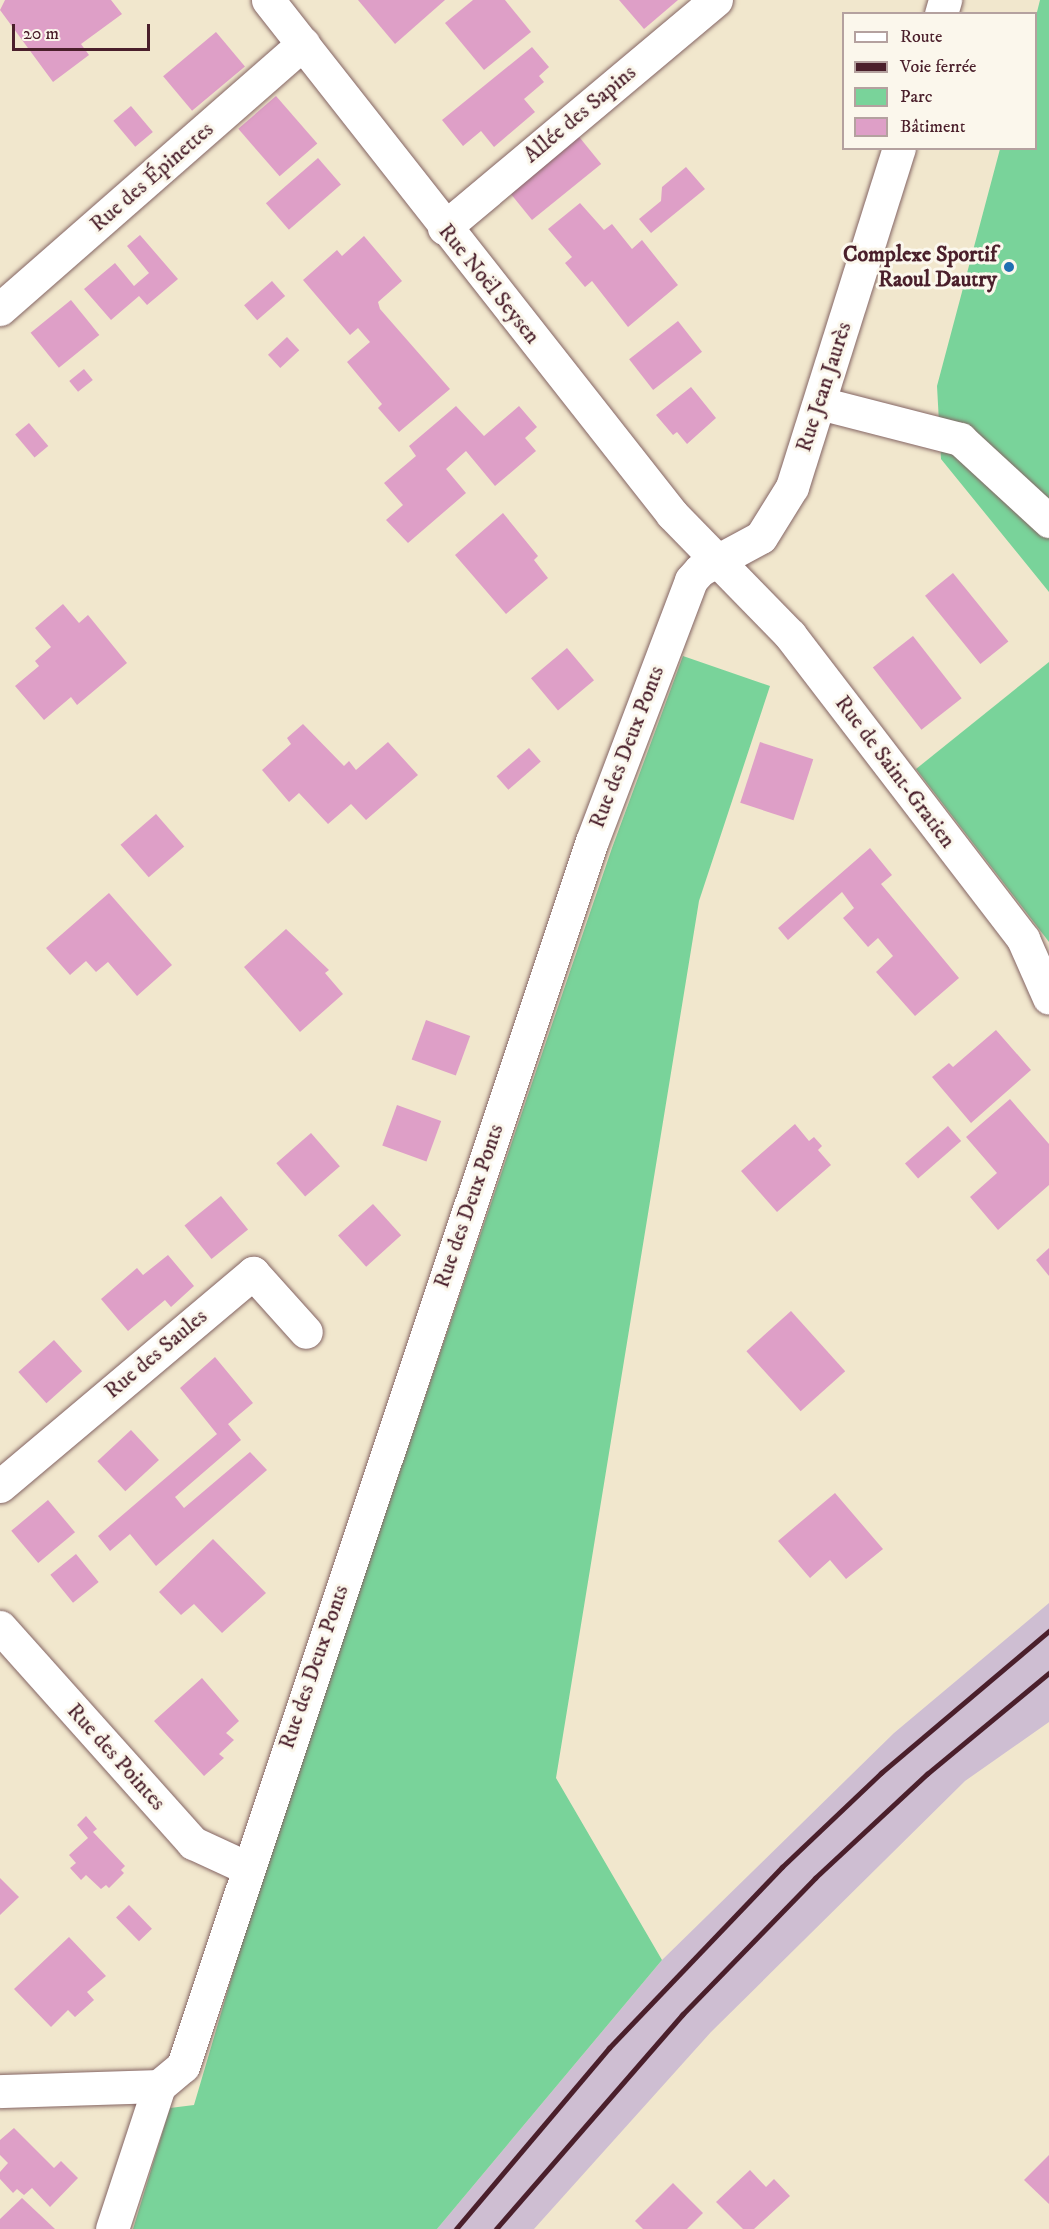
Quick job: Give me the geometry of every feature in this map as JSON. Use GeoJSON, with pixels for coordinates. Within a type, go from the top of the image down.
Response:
{"type":"FeatureCollection","features":[{"type":"Feature","properties":{"kind":"street","name":"Rue Noël Seysen"},"geometry":{"type":"LineString","coordinates":[[268,0],[444,228],[672,514],[717,561]]}},
{"type":"Feature","properties":{"kind":"street","name":"Allée des Sapins"},"geometry":{"type":"LineString","coordinates":[[444,228],[716,0]]}},
{"type":"Feature","properties":{"kind":"street","name":"Rue des Épinettes"},"geometry":{"type":"LineString","coordinates":[[0,309],[303,44]]}},
{"type":"Feature","properties":{"kind":"street","name":"Rue Jean Jaurès"},"geometry":{"type":"LineString","coordinates":[[717,561],[761,537],[792,488],[898,150]]}},
{"type":"Feature","properties":{"kind":"street"},"geometry":{"type":"LineString","coordinates":[[820,403],[960,439],[1049,521]]}},
{"type":"Feature","properties":{"kind":"street","name":"Rue de Saint-Gratien"},"geometry":{"type":"LineString","coordinates":[[717,561],[790,635],[1023,939],[1049,998]]}},
{"type":"Feature","properties":{"kind":"street","name":"Rue des Deux Ponts"},"geometry":{"type":"LineString","coordinates":[[159,2086],[183,2066],[246,1868],[592,841],[691,580],[717,561]]}},
{"type":"Feature","properties":{"kind":"street","name":"Rue des Saules"},"geometry":{"type":"LineString","coordinates":[[0,1486],[253,1273],[306,1332]]}},
{"type":"Feature","properties":{"kind":"street","name":"Rue des Pointes"},"geometry":{"type":"LineString","coordinates":[[0,1627],[193,1843],[246,1868]]}},
{"type":"Feature","properties":{"kind":"street"},"geometry":{"type":"LineString","coordinates":[[0,2091],[159,2086],[112,2229]]}},
{"type":"Feature","properties":{"kind":"shaded area"},"geometry":{"type":"Polygon","coordinates":[[[1049,1603],[1049,1722],[965,1781],[711,2032],[534,2229],[437,2229],[662,1960],[894,1733],[1049,1603]]]}},
{"type":"Feature","properties":{"kind":"green space","name":"Complexe Sportif Raoul Dautry"},"geometry":{"type":"Polygon","coordinates":[[[1040,0],[1049,0],[1049,592],[941,459],[937,386],[1000,150],[1037,150],[1037,12],[1040,0]]]}},
{"type":"Feature","properties":{"kind":"green space"},"geometry":{"type":"Polygon","coordinates":[[[683,656],[770,686],[699,901],[556,1778],[662,1960],[437,2229],[133,2229],[170,2108],[194,2105],[257,1891],[612,848],[683,656]]]}},
{"type":"Feature","properties":{"kind":"green space"},"geometry":{"type":"Polygon","coordinates":[[[1049,662],[1049,942],[916,769],[1049,662]]]}},
{"type":"Feature","properties":{"kind":"building"},"geometry":{"type":"Polygon","coordinates":[[[5,0],[111,0],[122,14],[81,44],[89,55],[53,82],[0,10],[5,0]]]}},
{"type":"Feature","properties":{"kind":"building"},"geometry":{"type":"Polygon","coordinates":[[[358,0],[445,0],[395,44],[358,0]]]}},
{"type":"Feature","properties":{"kind":"building"},"geometry":{"type":"Polygon","coordinates":[[[473,0],[505,0],[531,32],[484,70],[445,23],[473,0]]]}},
{"type":"Feature","properties":{"kind":"building"},"geometry":{"type":"Polygon","coordinates":[[[619,0],[678,0],[644,29],[619,0]]]}},
{"type":"Feature","properties":{"kind":"building"},"geometry":{"type":"Polygon","coordinates":[[[216,32],[245,66],[192,111],[163,76],[216,32]]]}},
{"type":"Feature","properties":{"kind":"building"},"geometry":{"type":"Polygon","coordinates":[[[532,47],[549,67],[539,76],[544,82],[524,99],[535,112],[494,147],[481,131],[463,146],[442,120],[532,47]]]}},
{"type":"Feature","properties":{"kind":"building"},"geometry":{"type":"Polygon","coordinates":[[[276,96],[317,144],[280,176],[238,129],[276,96]]]}},
{"type":"Feature","properties":{"kind":"building"},"geometry":{"type":"Polygon","coordinates":[[[131,106],[153,132],[135,147],[113,121],[131,106]]]}},
{"type":"Feature","properties":{"kind":"building"},"geometry":{"type":"Polygon","coordinates":[[[576,133],[601,164],[532,220],[507,189],[576,133]]]}},
{"type":"Feature","properties":{"kind":"building"},"geometry":{"type":"Polygon","coordinates":[[[318,158],[341,184],[289,230],[266,203],[318,158]]]}},
{"type":"Feature","properties":{"kind":"building"},"geometry":{"type":"Polygon","coordinates":[[[686,167],[705,189],[651,233],[639,219],[661,201],[662,187],[686,167]]]}},
{"type":"Feature","properties":{"kind":"building"},"geometry":{"type":"Polygon","coordinates":[[[580,203],[604,230],[612,224],[632,249],[642,240],[678,285],[628,327],[592,281],[585,287],[565,263],[572,257],[548,229],[580,203]]]}},
{"type":"Feature","properties":{"kind":"building"},"geometry":{"type":"Polygon","coordinates":[[[140,235],[178,279],[147,305],[139,296],[111,320],[84,289],[115,263],[134,286],[149,273],[127,246],[140,235]]]}},
{"type":"Feature","properties":{"kind":"building"},"geometry":{"type":"Polygon","coordinates":[[[364,236],[402,281],[378,302],[380,309],[450,389],[399,432],[378,408],[382,404],[347,362],[370,342],[358,328],[350,335],[303,280],[337,250],[342,256],[364,236]]]}},
{"type":"Feature","properties":{"kind":"building"},"geometry":{"type":"Polygon","coordinates":[[[272,281],[285,296],[257,320],[244,305],[272,281]]]}},
{"type":"Feature","properties":{"kind":"building"},"geometry":{"type":"Polygon","coordinates":[[[71,300],[99,335],[59,368],[31,333],[71,300]]]}},
{"type":"Feature","properties":{"kind":"building"},"geometry":{"type":"Polygon","coordinates":[[[678,321],[702,352],[653,390],[629,359],[678,321]]]}},
{"type":"Feature","properties":{"kind":"building"},"geometry":{"type":"Polygon","coordinates":[[[287,337],[299,350],[280,368],[268,355],[287,337]]]}},
{"type":"Feature","properties":{"kind":"building"},"geometry":{"type":"Polygon","coordinates":[[[84,369],[93,380],[78,392],[69,381],[84,369]]]}},
{"type":"Feature","properties":{"kind":"building"},"geometry":{"type":"Polygon","coordinates":[[[691,387],[716,418],[687,444],[677,432],[673,435],[656,415],[691,387]]]}},
{"type":"Feature","properties":{"kind":"building"},"geometry":{"type":"Polygon","coordinates":[[[456,406],[484,436],[519,406],[537,427],[525,438],[536,451],[495,486],[466,451],[446,469],[466,493],[408,543],[386,520],[403,505],[384,483],[416,456],[409,446],[456,406]]]}},
{"type":"Feature","properties":{"kind":"building"},"geometry":{"type":"Polygon","coordinates":[[[29,423],[48,446],[34,458],[15,435],[29,423]]]}},
{"type":"Feature","properties":{"kind":"building"},"geometry":{"type":"Polygon","coordinates":[[[503,513],[538,556],[534,560],[548,578],[506,614],[455,555],[503,513]]]}},
{"type":"Feature","properties":{"kind":"building"},"geometry":{"type":"Polygon","coordinates":[[[953,573],[1008,641],[980,664],[925,596],[953,573]]]}},
{"type":"Feature","properties":{"kind":"building"},"geometry":{"type":"Polygon","coordinates":[[[63,604],[79,623],[88,615],[127,663],[77,705],[71,697],[44,720],[15,686],[39,666],[35,661],[51,647],[35,628],[63,604]]]}},
{"type":"Feature","properties":{"kind":"building"},"geometry":{"type":"Polygon","coordinates":[[[913,636],[962,698],[921,730],[873,667],[913,636]]]}},
{"type":"Feature","properties":{"kind":"building"},"geometry":{"type":"Polygon","coordinates":[[[567,648],[594,680],[558,710],[531,678],[567,648]]]}},
{"type":"Feature","properties":{"kind":"building"},"geometry":{"type":"Polygon","coordinates":[[[303,724],[344,766],[349,761],[356,770],[388,742],[418,775],[366,820],[351,804],[328,824],[299,793],[289,802],[262,770],[291,744],[287,738],[303,724]]]}},
{"type":"Feature","properties":{"kind":"building"},"geometry":{"type":"Polygon","coordinates":[[[760,742],[813,759],[793,820],[740,803],[760,742]]]}},
{"type":"Feature","properties":{"kind":"building"},"geometry":{"type":"Polygon","coordinates":[[[529,748],[541,762],[508,790],[497,776],[529,748]]]}},
{"type":"Feature","properties":{"kind":"building"},"geometry":{"type":"Polygon","coordinates":[[[156,814],[184,846],[149,877],[121,845],[156,814]]]}},
{"type":"Feature","properties":{"kind":"building"},"geometry":{"type":"Polygon","coordinates":[[[870,848],[892,875],[881,884],[959,978],[915,1016],[876,972],[893,956],[878,938],[868,947],[843,918],[854,908],[842,892],[788,940],[778,928],[870,848]]]}},
{"type":"Feature","properties":{"kind":"building"},"geometry":{"type":"Polygon","coordinates":[[[109,893],[172,965],[137,996],[108,962],[96,972],[86,961],[70,975],[46,948],[109,893]]]}},
{"type":"Feature","properties":{"kind":"building"},"geometry":{"type":"Polygon","coordinates":[[[286,929],[329,970],[325,973],[343,994],[300,1032],[244,967],[286,929]]]}},
{"type":"Feature","properties":{"kind":"building"},"geometry":{"type":"Polygon","coordinates":[[[426,1020],[470,1036],[456,1076],[412,1059],[426,1020]]]}},
{"type":"Feature","properties":{"kind":"building"},"geometry":{"type":"Polygon","coordinates":[[[996,1030],[1031,1070],[971,1123],[932,1077],[949,1063],[953,1067],[996,1030]]]}},
{"type":"Feature","properties":{"kind":"building"},"geometry":{"type":"Polygon","coordinates":[[[1010,1099],[1049,1144],[1049,1185],[998,1230],[970,1197],[997,1173],[966,1137],[1010,1099]]]}},
{"type":"Feature","properties":{"kind":"building"},"geometry":{"type":"Polygon","coordinates":[[[397,1105],[441,1121],[426,1161],[382,1145],[397,1105]]]}},
{"type":"Feature","properties":{"kind":"building"},"geometry":{"type":"Polygon","coordinates":[[[795,1124],[809,1141],[814,1137],[822,1146],[818,1150],[831,1165],[777,1212],[741,1171],[795,1124]]]}},
{"type":"Feature","properties":{"kind":"building"},"geometry":{"type":"Polygon","coordinates":[[[948,1126],[961,1141],[918,1178],[905,1163],[948,1126]]]}},
{"type":"Feature","properties":{"kind":"building"},"geometry":{"type":"Polygon","coordinates":[[[311,1133],[340,1166],[305,1196],[276,1163],[311,1133]]]}},
{"type":"Feature","properties":{"kind":"building"},"geometry":{"type":"Polygon","coordinates":[[[221,1196],[248,1229],[212,1259],[184,1226],[221,1196]]]}},
{"type":"Feature","properties":{"kind":"building"},"geometry":{"type":"Polygon","coordinates":[[[373,1204],[401,1235],[366,1267],[338,1235],[373,1204]]]}},
{"type":"Feature","properties":{"kind":"building"},"geometry":{"type":"Polygon","coordinates":[[[1049,1248],[1049,1276],[1036,1260],[1049,1248]]]}},
{"type":"Feature","properties":{"kind":"building"},"geometry":{"type":"Polygon","coordinates":[[[168,1255],[194,1286],[171,1307],[165,1300],[128,1331],[101,1299],[137,1268],[143,1275],[168,1255]]]}},
{"type":"Feature","properties":{"kind":"building"},"geometry":{"type":"Polygon","coordinates":[[[791,1311],[845,1371],[801,1411],[746,1351],[791,1311]]]}},
{"type":"Feature","properties":{"kind":"building"},"geometry":{"type":"Polygon","coordinates":[[[54,1340],[82,1371],[46,1403],[18,1372],[54,1340]]]}},
{"type":"Feature","properties":{"kind":"building"},"geometry":{"type":"Polygon","coordinates":[[[215,1357],[253,1403],[228,1424],[241,1440],[175,1497],[184,1508],[250,1452],[267,1470],[156,1566],[130,1534],[110,1551],[98,1536],[217,1434],[180,1388],[215,1357]]]}},
{"type":"Feature","properties":{"kind":"building"},"geometry":{"type":"Polygon","coordinates":[[[131,1430],[159,1460],[125,1491],[97,1461],[131,1430]]]}},
{"type":"Feature","properties":{"kind":"building"},"geometry":{"type":"Polygon","coordinates":[[[835,1493],[883,1549],[846,1579],[830,1560],[810,1578],[778,1541],[835,1493]]]}},
{"type":"Feature","properties":{"kind":"building"},"geometry":{"type":"Polygon","coordinates":[[[48,1500],[75,1532],[38,1563],[11,1531],[48,1500]]]}},
{"type":"Feature","properties":{"kind":"building"},"geometry":{"type":"Polygon","coordinates":[[[213,1539],[266,1593],[222,1633],[194,1604],[181,1615],[159,1592],[213,1539]]]}},
{"type":"Feature","properties":{"kind":"building"},"geometry":{"type":"Polygon","coordinates":[[[76,1554],[99,1582],[73,1603],[50,1575],[76,1554]]]}},
{"type":"Feature","properties":{"kind":"building"},"geometry":{"type":"Polygon","coordinates":[[[202,1678],[239,1721],[226,1733],[234,1740],[219,1754],[224,1758],[204,1776],[154,1721],[202,1678]]]}},
{"type":"Feature","properties":{"kind":"building"},"geometry":{"type":"Polygon","coordinates":[[[86,1816],[97,1829],[93,1832],[125,1866],[121,1870],[124,1873],[109,1888],[106,1885],[101,1889],[86,1875],[81,1880],[70,1868],[76,1863],[69,1855],[88,1838],[77,1825],[86,1816]]]}},
{"type":"Feature","properties":{"kind":"building"},"geometry":{"type":"Polygon","coordinates":[[[0,1878],[19,1897],[0,1915],[0,1878]]]}},
{"type":"Feature","properties":{"kind":"building"},"geometry":{"type":"Polygon","coordinates":[[[129,1905],[152,1929],[139,1941],[116,1918],[129,1905]]]}},
{"type":"Feature","properties":{"kind":"building"},"geometry":{"type":"Polygon","coordinates":[[[69,1937],[106,1976],[87,1992],[94,2000],[75,2017],[68,2010],[51,2027],[14,1989],[69,1937]]]}},
{"type":"Feature","properties":{"kind":"building"},"geometry":{"type":"Polygon","coordinates":[[[14,2128],[54,2168],[61,2161],[78,2178],[50,2207],[32,2188],[24,2195],[17,2189],[13,2193],[0,2179],[0,2172],[8,2163],[0,2155],[0,2140],[14,2128]]]}},
{"type":"Feature","properties":{"kind":"building"},"geometry":{"type":"Polygon","coordinates":[[[1049,2155],[1049,2204],[1024,2180],[1049,2155]]]}},
{"type":"Feature","properties":{"kind":"building"},"geometry":{"type":"Polygon","coordinates":[[[750,2170],[766,2187],[774,2179],[790,2196],[754,2229],[743,2229],[716,2202],[750,2170]]]}},
{"type":"Feature","properties":{"kind":"building"},"geometry":{"type":"Polygon","coordinates":[[[673,2183],[703,2213],[687,2229],[643,2229],[635,2221],[673,2183]]]}},
{"type":"Feature","properties":{"kind":"building"},"geometry":{"type":"Polygon","coordinates":[[[22,2198],[55,2229],[0,2229],[0,2219],[22,2198]]]}},
{"type":"Feature","properties":{"kind":"railway"},"geometry":{"type":"LineString","coordinates":[[456,2229],[609,2048],[782,1867],[881,1773],[1049,1631]]}},
{"type":"Feature","properties":{"kind":"railway"},"geometry":{"type":"LineString","coordinates":[[496,2229],[682,2015],[815,1878],[927,1774],[1049,1673]]}},
{"type":"Feature","properties":{"kind":"place","name":"Complexe Sportif Raoul Dautry"},"geometry":{"type":"Point","coordinates":[1009,267]}}]}
